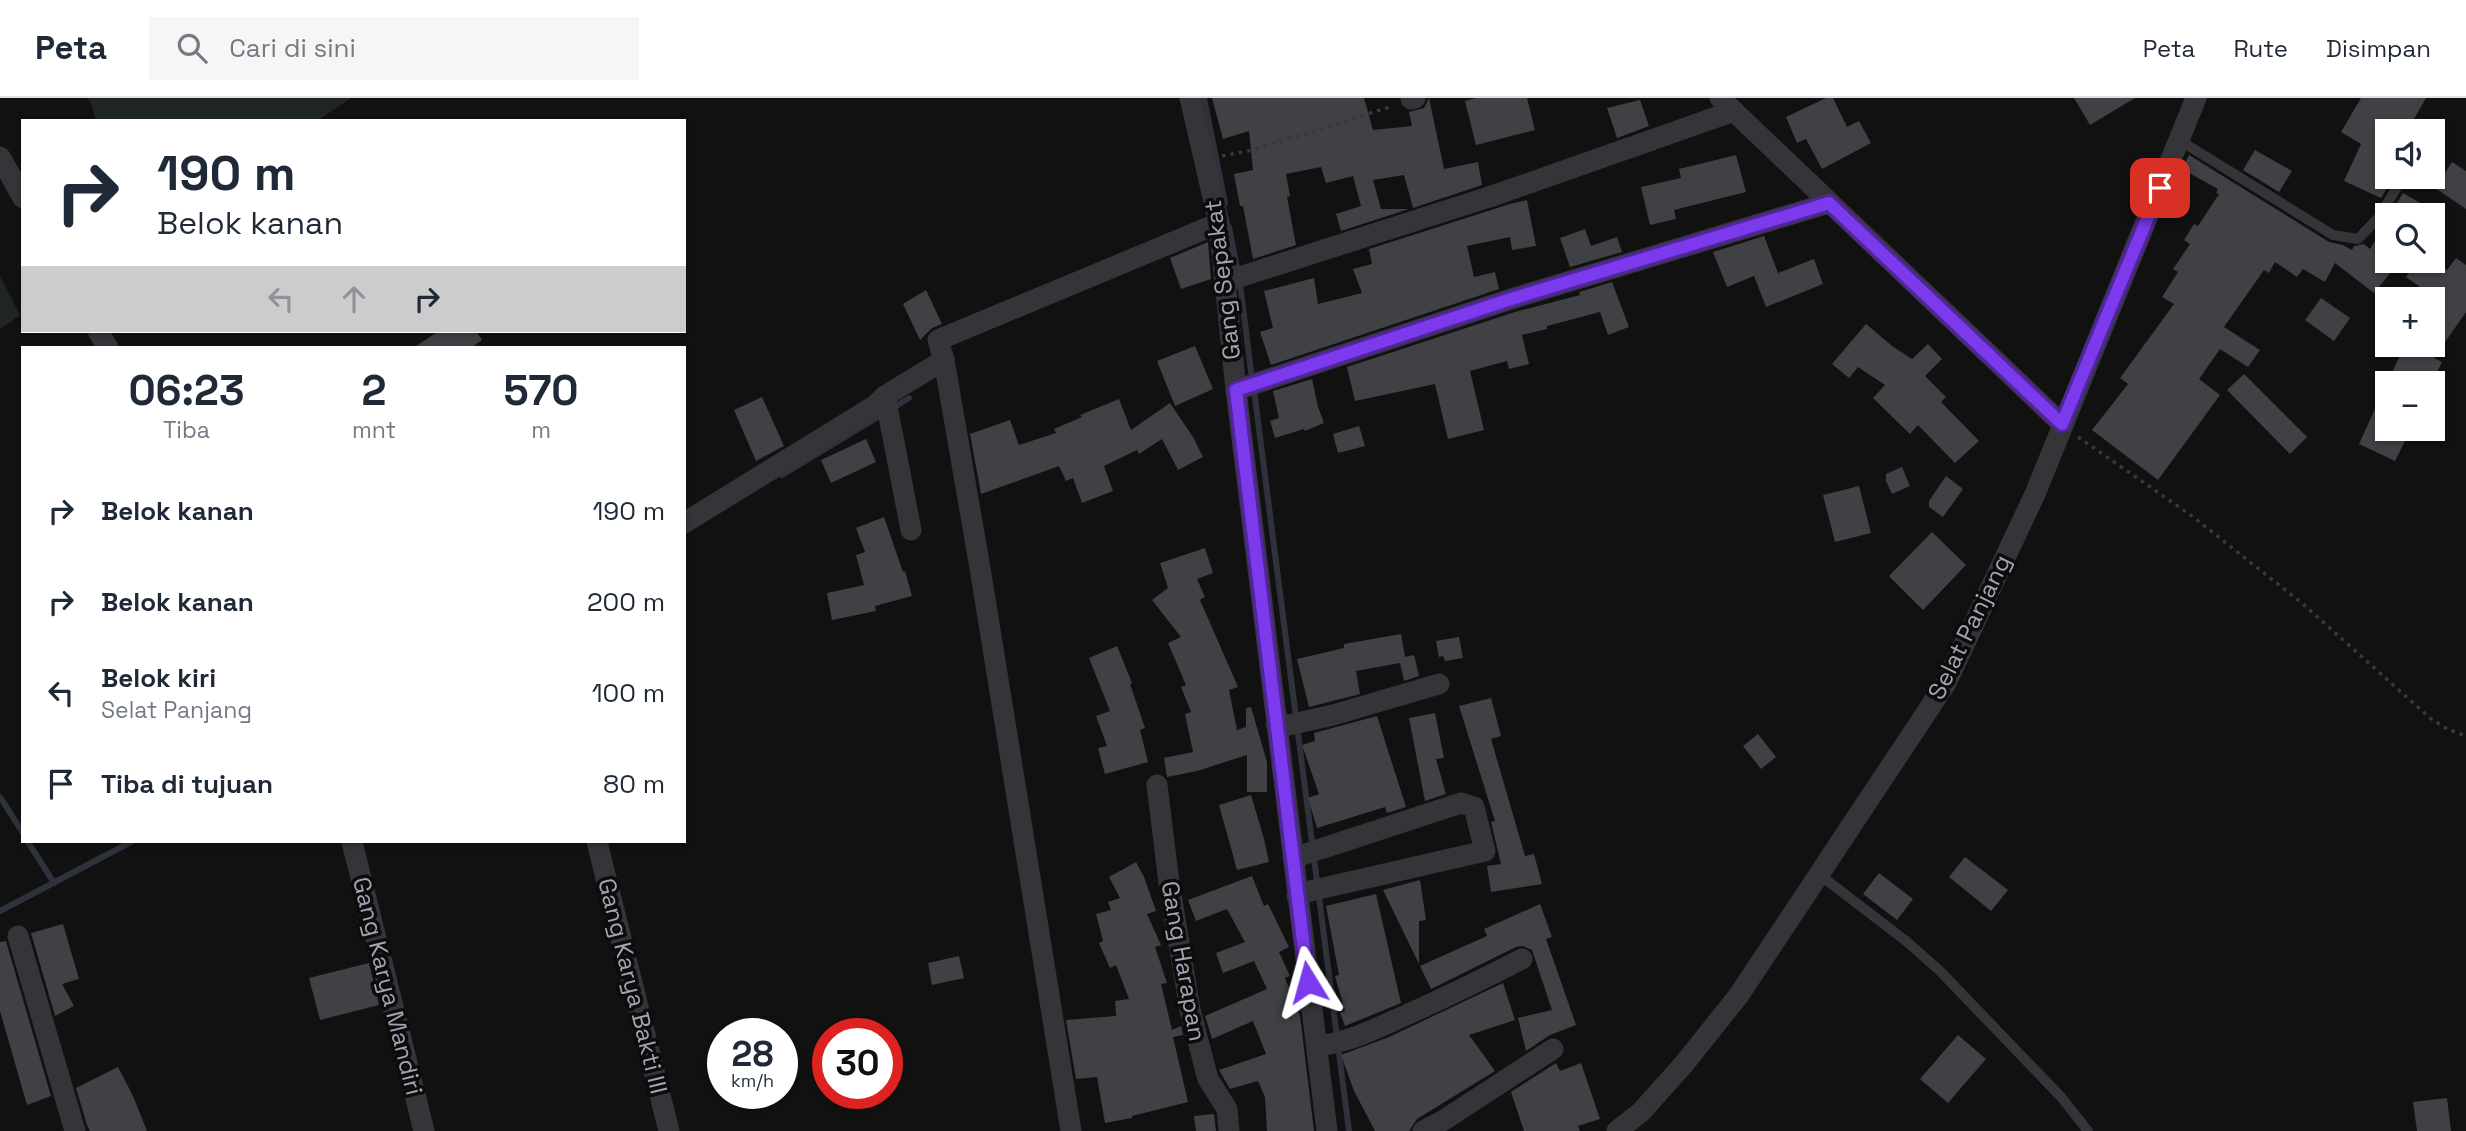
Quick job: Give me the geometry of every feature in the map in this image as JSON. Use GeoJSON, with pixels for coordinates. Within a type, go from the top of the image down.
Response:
{"type":"FeatureCollection","features":[{"type":"Feature","properties":{"kind":"street","name":"Gang Sepakat"},"geometry":{"type":"LineString","coordinates":[[1190,98],[1233,280],[1240,388],[1290,723],[1330,1044],[1327,1131]]}},
{"type":"Feature","properties":{"kind":"street","name":"Selat Panjang"},"geometry":{"type":"LineString","coordinates":[[1617,1131],[1658,1093],[1739,995],[1946,683],[2035,494],[2196,98]]}},
{"type":"Feature","properties":{"kind":"street"},"geometry":{"type":"LineString","coordinates":[[1233,280],[1492,196],[1727,105],[2062,424]]}},
{"type":"Feature","properties":{"kind":"street"},"geometry":{"type":"LineString","coordinates":[[0,158],[21,195]]}},
{"type":"Feature","properties":{"kind":"street"},"geometry":{"type":"LineString","coordinates":[[1240,388],[1520,296],[1829,203]]}},
{"type":"Feature","properties":{"kind":"street"},"geometry":{"type":"LineString","coordinates":[[1071,1131],[984,595],[938,340],[1219,223]]}},
{"type":"Feature","properties":{"kind":"street"},"geometry":{"type":"LineString","coordinates":[[686,522],[795,456],[943,360]]}},
{"type":"Feature","properties":{"kind":"street"},"geometry":{"type":"LineString","coordinates":[[885,396],[911,530]]}},
{"type":"Feature","properties":{"kind":"street"},"geometry":{"type":"LineString","coordinates":[[1290,723],[1361,708],[1439,684]]}},
{"type":"Feature","properties":{"kind":"street","name":"Gang Harapan"},"geometry":{"type":"LineString","coordinates":[[1157,785],[1169,883],[1190,1010],[1208,1079],[1227,1109],[1229,1131]]}},
{"type":"Feature","properties":{"kind":"street"},"geometry":{"type":"LineString","coordinates":[[1305,853],[1461,803],[1474,807],[1485,851],[1313,892]]}},
{"type":"Feature","properties":{"kind":"street","name":"Gang Karya Mandiri"},"geometry":{"type":"LineString","coordinates":[[352,843],[424,1131]]}},
{"type":"Feature","properties":{"kind":"street","name":"Gang Karya Bakti III"},"geometry":{"type":"LineString","coordinates":[[597,843],[669,1131]]}},
{"type":"Feature","properties":{"kind":"street"},"geometry":{"type":"LineString","coordinates":[[18,936],[75,1131]]}},
{"type":"Feature","properties":{"kind":"street"},"geometry":{"type":"LineString","coordinates":[[1330,1044],[1451,995],[1522,959]]}},
{"type":"Feature","properties":{"kind":"street"},"geometry":{"type":"LineString","coordinates":[[1423,1131],[1444,1121],[1553,1049]]}},
{"type":"Feature","properties":{"kind":"lane"},"geometry":{"type":"LineString","coordinates":[[2179,140],[2333,235],[2358,239],[2379,217],[2396,189]]}},
{"type":"Feature","properties":{"kind":"lane"},"geometry":{"type":"LineString","coordinates":[[1820,875],[1939,970],[2062,1098],[2088,1131]]}},
{"type":"Feature","properties":{"kind":"path"},"geometry":{"type":"LineString","coordinates":[[1217,157],[1253,150],[1413,99]]}},
{"type":"Feature","properties":{"kind":"path"},"geometry":{"type":"LineString","coordinates":[[2062,424],[2095,450],[2192,516],[2303,604],[2430,718],[2447,729],[2466,736]]}},
{"type":"Feature","properties":{"kind":"shaded area"},"geometry":{"type":"Polygon","coordinates":[[[87,98],[351,98],[320,119],[95,119],[87,98]]]}},
{"type":"Feature","properties":{"kind":"shaded area"},"geometry":{"type":"Polygon","coordinates":[[[0,276],[20,315],[0,329],[0,276]]]}},
{"type":"Feature","properties":{"kind":"building"},"geometry":{"type":"Polygon","coordinates":[[[1212,98],[1364,98],[1373,130],[1412,126],[1409,112],[1424,108],[1429,98],[1444,169],[1478,162],[1482,185],[1413,208],[1404,175],[1373,180],[1381,209],[1409,209],[1341,231],[1336,214],[1361,206],[1353,176],[1326,183],[1321,167],[1286,174],[1290,196],[1287,197],[1296,245],[1253,259],[1234,174],[1253,170],[1249,131],[1223,139],[1212,98]]]}},
{"type":"Feature","properties":{"kind":"building"},"geometry":{"type":"Polygon","coordinates":[[[1476,98],[1527,98],[1535,130],[1476,145],[1465,101],[1476,98]]]}},
{"type":"Feature","properties":{"kind":"building"},"geometry":{"type":"Polygon","coordinates":[[[1826,98],[1833,98],[1847,127],[1859,121],[1871,143],[1822,169],[1806,139],[1797,143],[1786,117],[1826,98]]]}},
{"type":"Feature","properties":{"kind":"building"},"geometry":{"type":"Polygon","coordinates":[[[2074,98],[2135,98],[2090,125],[2074,98]]]}},
{"type":"Feature","properties":{"kind":"building"},"geometry":{"type":"Polygon","coordinates":[[[2361,98],[2426,98],[2414,119],[2375,119],[2375,189],[2387,189],[2381,198],[2344,181],[2361,144],[2341,132],[2361,98]]]}},
{"type":"Feature","properties":{"kind":"building"},"geometry":{"type":"Polygon","coordinates":[[[1640,100],[1649,126],[1617,138],[1607,108],[1640,100]]]}},
{"type":"Feature","properties":{"kind":"building"},"geometry":{"type":"Polygon","coordinates":[[[2255,150],[2292,171],[2279,192],[2243,170],[2255,150]]]}},
{"type":"Feature","properties":{"kind":"building"},"geometry":{"type":"Polygon","coordinates":[[[1736,155],[1746,192],[1674,210],[1676,219],[1650,225],[1641,187],[1681,178],[1679,169],[1736,155]]]}},
{"type":"Feature","properties":{"kind":"building"},"geometry":{"type":"Polygon","coordinates":[[[2189,155],[2329,242],[2352,250],[2354,246],[2364,244],[2370,249],[2375,240],[2375,273],[2390,273],[2379,287],[2375,287],[2374,293],[2335,263],[2325,282],[2303,269],[2297,277],[2275,262],[2269,273],[2264,270],[2224,327],[2260,350],[2248,367],[2220,349],[2199,379],[2220,395],[2158,480],[2092,430],[2128,384],[2120,378],[2174,304],[2162,297],[2178,272],[2173,269],[2190,244],[2184,240],[2194,224],[2198,226],[2219,194],[2216,193],[2218,189],[2182,169],[2189,155]]]}},
{"type":"Feature","properties":{"kind":"building"},"geometry":{"type":"Polygon","coordinates":[[[2452,162],[2466,171],[2466,209],[2436,189],[2445,189],[2445,173],[2452,162]]]}},
{"type":"Feature","properties":{"kind":"building"},"geometry":{"type":"Polygon","coordinates":[[[2403,193],[2420,203],[2397,203],[2403,193]]]}},
{"type":"Feature","properties":{"kind":"building"},"geometry":{"type":"Polygon","coordinates":[[[1527,200],[1536,246],[1512,250],[1510,237],[1467,246],[1474,277],[1495,272],[1499,289],[1271,365],[1260,332],[1273,328],[1264,291],[1314,278],[1318,304],[1362,293],[1353,269],[1372,264],[1369,249],[1527,200]]]}},
{"type":"Feature","properties":{"kind":"building"},"geometry":{"type":"Polygon","coordinates":[[[1585,229],[1591,246],[1617,237],[1622,252],[1570,267],[1560,238],[1585,229]]]}},
{"type":"Feature","properties":{"kind":"building"},"geometry":{"type":"Polygon","coordinates":[[[1764,236],[1778,273],[1814,259],[1823,284],[1766,307],[1754,276],[1727,287],[1713,252],[1764,236]]]}},
{"type":"Feature","properties":{"kind":"building"},"geometry":{"type":"Polygon","coordinates":[[[1208,242],[1211,279],[1181,289],[1170,258],[1208,242]]]}},
{"type":"Feature","properties":{"kind":"building"},"geometry":{"type":"Polygon","coordinates":[[[2456,258],[2466,265],[2466,312],[2445,342],[2445,287],[2420,287],[2406,277],[2409,273],[2445,273],[2445,269],[2447,270],[2456,258]]]}},
{"type":"Feature","properties":{"kind":"building"},"geometry":{"type":"Polygon","coordinates":[[[1612,282],[1629,327],[1608,335],[1600,312],[1547,326],[1547,329],[1522,335],[1529,364],[1509,369],[1507,361],[1470,371],[1484,430],[1448,439],[1435,384],[1355,401],[1347,367],[1515,312],[1580,295],[1579,292],[1612,282]]]}},
{"type":"Feature","properties":{"kind":"building"},"geometry":{"type":"Polygon","coordinates":[[[926,290],[942,324],[932,328],[920,340],[903,304],[926,290]]]}},
{"type":"Feature","properties":{"kind":"building"},"geometry":{"type":"Polygon","coordinates":[[[2321,298],[2350,318],[2334,341],[2305,320],[2321,298]]]}},
{"type":"Feature","properties":{"kind":"building"},"geometry":{"type":"Polygon","coordinates":[[[1866,324],[1912,359],[1928,344],[1942,359],[1925,376],[1946,397],[1941,402],[1979,441],[1955,463],[1918,425],[1910,434],[1873,398],[1885,385],[1858,367],[1849,378],[1832,364],[1866,324]]]}},
{"type":"Feature","properties":{"kind":"building"},"geometry":{"type":"Polygon","coordinates":[[[436,333],[477,333],[482,340],[474,346],[416,346],[436,333]]]}},
{"type":"Feature","properties":{"kind":"building"},"geometry":{"type":"Polygon","coordinates":[[[1195,346],[1213,389],[1175,406],[1157,361],[1195,346]]]}},
{"type":"Feature","properties":{"kind":"building"},"geometry":{"type":"Polygon","coordinates":[[[2399,357],[2435,357],[2442,362],[2438,371],[2393,371],[2399,357]]]}},
{"type":"Feature","properties":{"kind":"building"},"geometry":{"type":"Polygon","coordinates":[[[2244,374],[2307,437],[2290,454],[2227,390],[2244,374]]]}},
{"type":"Feature","properties":{"kind":"building"},"geometry":{"type":"Polygon","coordinates":[[[1312,379],[1324,423],[1275,438],[1270,421],[1279,418],[1273,391],[1312,379]]]}},
{"type":"Feature","properties":{"kind":"building"},"geometry":{"type":"Polygon","coordinates":[[[762,397],[784,446],[756,461],[734,410],[762,397]]]}},
{"type":"Feature","properties":{"kind":"building"},"geometry":{"type":"Polygon","coordinates":[[[1119,399],[1131,430],[1170,403],[1203,457],[1178,470],[1162,439],[1139,454],[1137,450],[1104,466],[1113,491],[1082,503],[1073,478],[1066,481],[1059,466],[981,494],[970,434],[1010,420],[1019,445],[1056,433],[1054,429],[1119,399]]]}},
{"type":"Feature","properties":{"kind":"building"},"geometry":{"type":"Polygon","coordinates":[[[2375,409],[2375,441],[2405,441],[2395,461],[2359,444],[2375,409]]]}},
{"type":"Feature","properties":{"kind":"building"},"geometry":{"type":"Polygon","coordinates":[[[1359,426],[1365,446],[1338,453],[1333,434],[1359,426]]]}},
{"type":"Feature","properties":{"kind":"building"},"geometry":{"type":"Polygon","coordinates":[[[866,439],[876,462],[831,483],[821,460],[866,439]]]}},
{"type":"Feature","properties":{"kind":"building"},"geometry":{"type":"Polygon","coordinates":[[[1902,467],[1910,486],[1892,494],[1886,474],[1902,467]]]}},
{"type":"Feature","properties":{"kind":"building"},"geometry":{"type":"Polygon","coordinates":[[[1946,476],[1963,489],[1943,517],[1929,507],[1929,501],[1946,476]]]}},
{"type":"Feature","properties":{"kind":"building"},"geometry":{"type":"Polygon","coordinates":[[[1859,486],[1871,533],[1835,542],[1823,495],[1859,486]]]}},
{"type":"Feature","properties":{"kind":"building"},"geometry":{"type":"Polygon","coordinates":[[[884,517],[912,596],[875,606],[876,611],[832,620],[827,593],[864,585],[856,555],[865,552],[856,528],[884,517]]]}},
{"type":"Feature","properties":{"kind":"building"},"geometry":{"type":"Polygon","coordinates":[[[1932,532],[1966,565],[1923,610],[1889,576],[1932,532]]]}},
{"type":"Feature","properties":{"kind":"building"},"geometry":{"type":"Polygon","coordinates":[[[1205,548],[1213,573],[1197,579],[1205,597],[1200,600],[1238,687],[1229,690],[1237,730],[1246,727],[1246,708],[1251,707],[1267,762],[1267,792],[1247,792],[1247,755],[1197,771],[1167,777],[1164,758],[1193,752],[1185,714],[1191,712],[1181,687],[1186,685],[1168,643],[1181,637],[1152,600],[1168,588],[1160,563],[1205,548]]]}},
{"type":"Feature","properties":{"kind":"building"},"geometry":{"type":"Polygon","coordinates":[[[1401,634],[1405,657],[1414,655],[1419,676],[1404,681],[1400,663],[1356,671],[1360,694],[1309,707],[1297,659],[1344,648],[1344,644],[1401,634]]]}},
{"type":"Feature","properties":{"kind":"building"},"geometry":{"type":"Polygon","coordinates":[[[1459,637],[1463,658],[1445,661],[1443,656],[1439,657],[1436,641],[1459,637]]]}},
{"type":"Feature","properties":{"kind":"building"},"geometry":{"type":"Polygon","coordinates":[[[1117,646],[1132,683],[1130,684],[1145,728],[1140,730],[1148,762],[1105,774],[1098,748],[1107,746],[1096,716],[1110,711],[1089,658],[1117,646]]]}},
{"type":"Feature","properties":{"kind":"building"},"geometry":{"type":"Polygon","coordinates":[[[1491,698],[1501,736],[1491,739],[1525,856],[1534,854],[1542,884],[1491,892],[1487,866],[1501,864],[1491,822],[1495,821],[1459,706],[1491,698]]]}},
{"type":"Feature","properties":{"kind":"building"},"geometry":{"type":"Polygon","coordinates":[[[1435,713],[1444,758],[1436,759],[1446,794],[1425,801],[1409,718],[1435,713]]]}},
{"type":"Feature","properties":{"kind":"building"},"geometry":{"type":"Polygon","coordinates":[[[1377,716],[1406,807],[1387,813],[1385,807],[1317,828],[1308,798],[1319,794],[1302,745],[1315,741],[1314,733],[1377,716]]]}},
{"type":"Feature","properties":{"kind":"building"},"geometry":{"type":"Polygon","coordinates":[[[1758,734],[1776,757],[1761,769],[1743,746],[1758,734]]]}},
{"type":"Feature","properties":{"kind":"building"},"geometry":{"type":"Polygon","coordinates":[[[1251,795],[1269,862],[1237,870],[1219,805],[1251,795]]]}},
{"type":"Feature","properties":{"kind":"building"},"geometry":{"type":"Polygon","coordinates":[[[1965,857],[2008,890],[1991,911],[1949,877],[1965,857]]]}},
{"type":"Feature","properties":{"kind":"building"},"geometry":{"type":"Polygon","coordinates":[[[1136,862],[1156,911],[1147,914],[1161,945],[1155,947],[1167,983],[1161,984],[1172,1030],[1181,1026],[1183,1035],[1173,1037],[1188,1102],[1105,1123],[1097,1077],[1076,1079],[1066,1020],[1116,1016],[1115,1001],[1129,999],[1116,965],[1110,968],[1099,943],[1103,941],[1096,914],[1111,910],[1108,902],[1120,898],[1109,877],[1136,862]]]}},
{"type":"Feature","properties":{"kind":"building"},"geometry":{"type":"Polygon","coordinates":[[[1879,873],[1913,899],[1897,920],[1863,894],[1879,873]]]}},
{"type":"Feature","properties":{"kind":"building"},"geometry":{"type":"Polygon","coordinates":[[[1252,876],[1264,906],[1268,904],[1289,947],[1279,952],[1290,976],[1285,978],[1300,1016],[1314,1131],[1267,1131],[1265,1097],[1258,1081],[1230,1089],[1219,1070],[1266,1054],[1253,1021],[1212,1039],[1205,1016],[1267,989],[1254,961],[1223,973],[1216,953],[1245,942],[1227,909],[1196,921],[1188,900],[1252,876]]]}},
{"type":"Feature","properties":{"kind":"building"},"geometry":{"type":"Polygon","coordinates":[[[1420,880],[1426,920],[1419,921],[1419,964],[1383,890],[1420,880]]]}},
{"type":"Feature","properties":{"kind":"building"},"geometry":{"type":"Polygon","coordinates":[[[1376,894],[1401,1003],[1345,1026],[1340,1013],[1345,1011],[1335,976],[1339,975],[1326,906],[1376,894]]]}},
{"type":"Feature","properties":{"kind":"building"},"geometry":{"type":"Polygon","coordinates":[[[1540,904],[1552,937],[1546,939],[1576,1025],[1550,1035],[1526,1051],[1518,1018],[1552,1010],[1532,950],[1523,946],[1516,947],[1431,989],[1420,966],[1487,936],[1484,929],[1540,904]]]}},
{"type":"Feature","properties":{"kind":"building"},"geometry":{"type":"Polygon","coordinates":[[[63,924],[79,979],[62,984],[74,1006],[55,1016],[31,933],[63,924]]]}},
{"type":"Feature","properties":{"kind":"building"},"geometry":{"type":"Polygon","coordinates":[[[6,941],[51,1096],[27,1105],[0,1011],[0,942],[6,941]]]}},
{"type":"Feature","properties":{"kind":"building"},"geometry":{"type":"Polygon","coordinates":[[[959,956],[964,978],[932,985],[928,963],[959,956]]]}},
{"type":"Feature","properties":{"kind":"building"},"geometry":{"type":"Polygon","coordinates":[[[369,963],[379,1005],[320,1020],[309,978],[369,963]]]}},
{"type":"Feature","properties":{"kind":"building"},"geometry":{"type":"Polygon","coordinates":[[[1503,983],[1515,1020],[1469,1035],[1495,1071],[1417,1119],[1409,1131],[1375,1131],[1354,1091],[1341,1055],[1389,1037],[1503,983]]]}},
{"type":"Feature","properties":{"kind":"building"},"geometry":{"type":"Polygon","coordinates":[[[1958,1035],[1986,1059],[1948,1103],[1920,1079],[1958,1035]]]}},
{"type":"Feature","properties":{"kind":"building"},"geometry":{"type":"Polygon","coordinates":[[[1556,1063],[1560,1071],[1581,1063],[1600,1119],[1578,1126],[1580,1131],[1524,1131],[1511,1092],[1556,1063]]]}},
{"type":"Feature","properties":{"kind":"building"},"geometry":{"type":"Polygon","coordinates":[[[118,1067],[147,1131],[90,1131],[87,1125],[76,1088],[118,1067]]]}},
{"type":"Feature","properties":{"kind":"building"},"geometry":{"type":"Polygon","coordinates":[[[2447,1098],[2451,1131],[2417,1131],[2413,1102],[2447,1098]]]}},
{"type":"Feature","properties":{"kind":"building"},"geometry":{"type":"Polygon","coordinates":[[[1214,1114],[1216,1131],[1196,1131],[1194,1116],[1214,1114]]]}},
{"type":"Feature","properties":{"kind":"waterway"},"geometry":{"type":"LineString","coordinates":[[1204,98],[1225,203]]}},
{"type":"Feature","properties":{"kind":"waterway"},"geometry":{"type":"LineString","coordinates":[[1229,227],[1240,283],[1252,379]]}},
{"type":"Feature","properties":{"kind":"waterway"},"geometry":{"type":"LineString","coordinates":[[1254,390],[1349,1131]]}},
{"type":"Feature","properties":{"kind":"waterway"},"geometry":{"type":"LineString","coordinates":[[893,408],[909,398]]}},
{"type":"Feature","properties":{"kind":"waterway"},"geometry":{"type":"LineString","coordinates":[[782,475],[883,414]]}},
{"type":"Feature","properties":{"kind":"waterway"},"geometry":{"type":"LineString","coordinates":[[0,797],[21,830]]}},
{"type":"Feature","properties":{"kind":"waterway"},"geometry":{"type":"LineString","coordinates":[[29,843],[54,883]]}},
{"type":"Feature","properties":{"kind":"waterway"},"geometry":{"type":"LineString","coordinates":[[0,911],[129,843]]}},
{"type":"Feature","properties":{"kind":"route"},"geometry":{"type":"LineString","coordinates":[[1308,982],[1236,390],[1511,299],[1829,203],[2062,424],[2160,188]]}}]}
